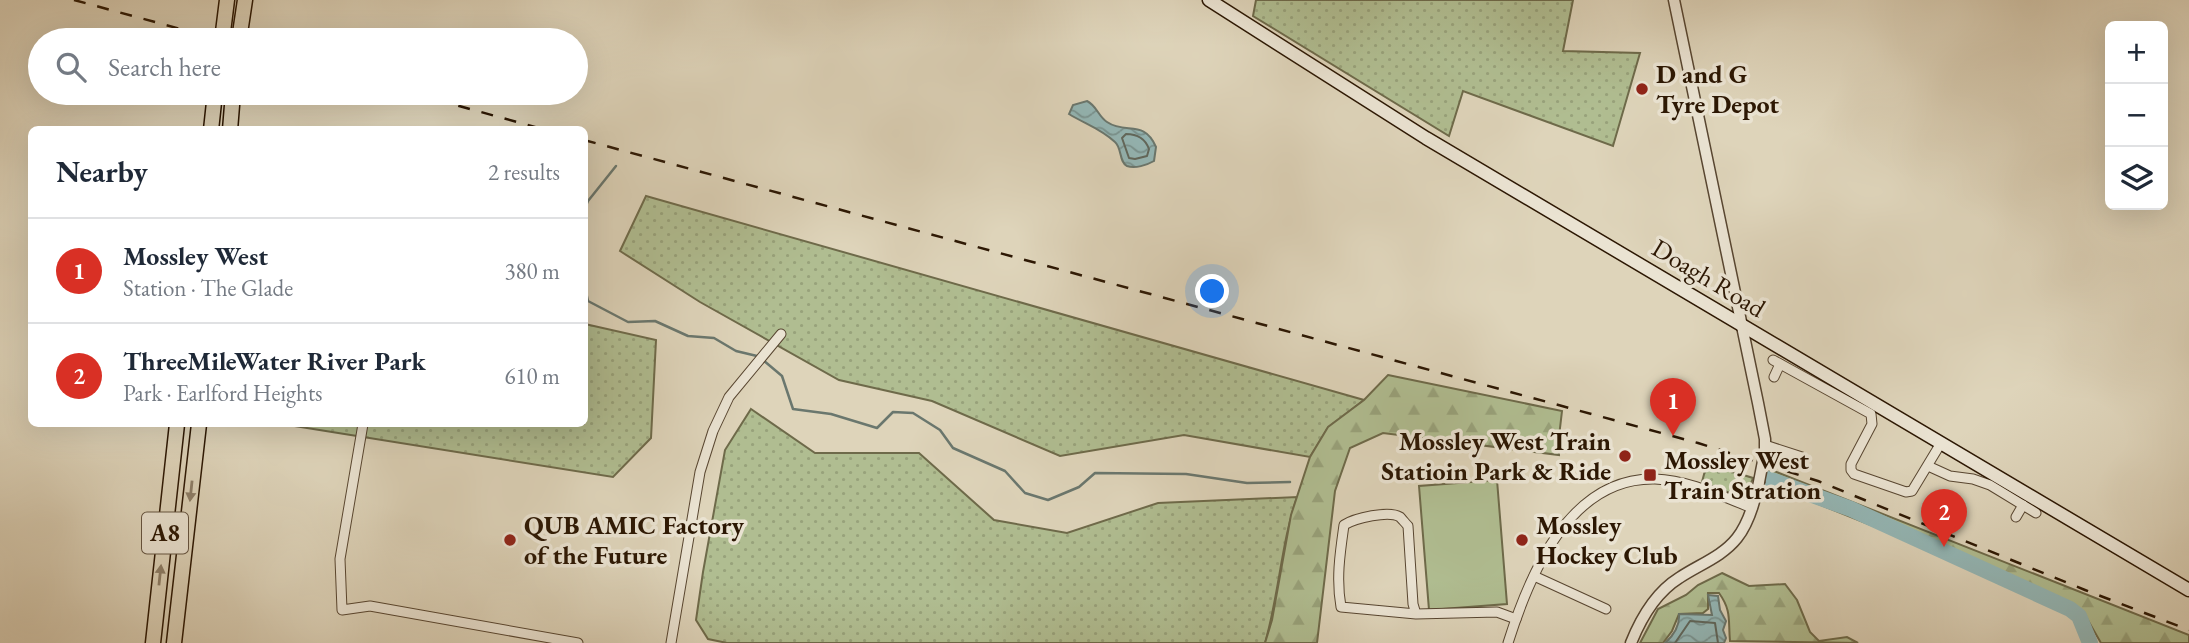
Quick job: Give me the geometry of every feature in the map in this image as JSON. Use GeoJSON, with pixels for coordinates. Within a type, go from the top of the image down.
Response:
{"type":"FeatureCollection","features":[{"type":"Feature","properties":{"kind":"highway"},"geometry":{"type":"LineString","coordinates":[[223,28],[227,0]]}},
{"type":"Feature","properties":{"kind":"highway"},"geometry":{"type":"LineString","coordinates":[[241,28],[245,0]]}},
{"type":"Feature","properties":{"kind":"highway"},"geometry":{"type":"LineString","coordinates":[[211,126],[214,105]]}},
{"type":"Feature","properties":{"kind":"highway"},"geometry":{"type":"LineString","coordinates":[[230,126],[232,105]]}},
{"type":"Feature","properties":{"kind":"highway","name":"A8"},"geometry":{"type":"LineString","coordinates":[[153,643],[177,427]]}},
{"type":"Feature","properties":{"kind":"highway","name":"A8"},"geometry":{"type":"LineString","coordinates":[[174,643],[198,427]]}},
{"type":"Feature","properties":{"kind":"main road","name":"Doagh Road"},"geometry":{"type":"LineString","coordinates":[[1209,0],[1405,124],[2189,590]]}},
{"type":"Feature","properties":{"kind":"street"},"geometry":{"type":"LineString","coordinates":[[1631,643],[1646,611],[1665,589],[1731,545],[1743,529],[1752,508],[1765,448],[1674,0]]}},
{"type":"Feature","properties":{"kind":"street"},"geometry":{"type":"LineString","coordinates":[[671,643],[700,472],[713,431],[729,397],[781,334]]}},
{"type":"Feature","properties":{"kind":"street"},"geometry":{"type":"LineString","coordinates":[[1774,377],[1777,362],[1871,414],[1872,424],[1851,464],[1854,474],[1906,492],[1912,491],[1941,443]]}},
{"type":"Feature","properties":{"kind":"street"},"geometry":{"type":"LineString","coordinates":[[362,427],[340,559],[342,610],[370,606],[578,643]]}},
{"type":"Feature","properties":{"kind":"street"},"geometry":{"type":"LineString","coordinates":[[1765,448],[1802,457]]}},
{"type":"Feature","properties":{"kind":"street"},"geometry":{"type":"LineString","coordinates":[[1928,466],[1950,476],[1973,479],[1990,485],[2036,513]]}},
{"type":"Feature","properties":{"kind":"street"},"geometry":{"type":"LineString","coordinates":[[1508,643],[1534,576],[1549,546],[1580,509],[1601,495],[1622,484],[1643,480],[1668,480],[1752,508]]}},
{"type":"Feature","properties":{"kind":"street"},"geometry":{"type":"LineString","coordinates":[[2016,517],[2023,505]]}},
{"type":"Feature","properties":{"kind":"street"},"geometry":{"type":"LineString","coordinates":[[1416,614],[1408,526],[1401,517],[1391,515],[1355,518],[1344,525],[1338,562],[1341,607],[1416,614],[1497,612],[1516,620]]}},
{"type":"Feature","properties":{"kind":"street"},"geometry":{"type":"LineString","coordinates":[[1534,576],[1606,609]]}},
{"type":"Feature","properties":{"kind":"green space"},"geometry":{"type":"Polygon","coordinates":[[[1256,0],[1573,0],[1563,51],[1640,53],[1613,146],[1463,91],[1449,136],[1253,16],[1256,0]]]}},
{"type":"Feature","properties":{"kind":"green space"},"geometry":{"type":"Polygon","coordinates":[[[646,196],[1364,400],[1328,428],[1310,457],[1184,435],[1060,456],[932,401],[839,380],[700,302],[620,251],[646,196]]]}},
{"type":"Feature","properties":{"kind":"green space"},"geometry":{"type":"Polygon","coordinates":[[[588,325],[656,340],[651,438],[613,477],[301,427],[588,427],[588,325]]]}},
{"type":"Feature","properties":{"kind":"green space"},"geometry":{"type":"Polygon","coordinates":[[[1388,375],[1562,411],[1559,455],[1383,433],[1350,448],[1335,491],[1317,643],[1265,643],[1272,620],[1291,515],[1310,457],[1328,427],[1364,400],[1388,375]]]}},
{"type":"Feature","properties":{"kind":"green space"},"geometry":{"type":"Polygon","coordinates":[[[751,409],[815,453],[919,453],[994,520],[1067,533],[1158,503],[1297,497],[1265,643],[727,643],[708,639],[696,620],[725,450],[751,409]]]}},
{"type":"Feature","properties":{"kind":"green space"},"geometry":{"type":"Polygon","coordinates":[[[1714,466],[1753,478],[1746,496],[1735,495],[1702,482],[1706,467],[1714,466]]]}},
{"type":"Feature","properties":{"kind":"green space"},"geometry":{"type":"Polygon","coordinates":[[[1769,469],[2189,635],[2189,643],[2101,643],[2082,610],[1766,483],[1769,469]]]}},
{"type":"Feature","properties":{"kind":"green space"},"geometry":{"type":"Polygon","coordinates":[[[1497,480],[1507,604],[1429,610],[1419,486],[1497,480]]]}},
{"type":"Feature","properties":{"kind":"green space"},"geometry":{"type":"Polygon","coordinates":[[[1722,573],[1749,586],[1785,584],[1797,600],[1810,632],[1819,641],[1847,637],[1858,643],[1730,641],[1726,605],[1719,593],[1708,593],[1708,609],[1703,613],[1679,614],[1663,643],[1640,643],[1658,609],[1722,573]]]}},
{"type":"Feature","properties":{"kind":"water"},"geometry":{"type":"Polygon","coordinates":[[[1087,101],[1101,117],[1114,126],[1146,133],[1156,147],[1154,161],[1134,167],[1124,164],[1115,142],[1069,114],[1073,105],[1087,101]]]}},
{"type":"Feature","properties":{"kind":"water"},"geometry":{"type":"Polygon","coordinates":[[[1708,595],[1718,596],[1720,610],[1726,621],[1723,630],[1726,638],[1724,643],[1665,643],[1676,630],[1679,614],[1712,615],[1708,595]]]}},
{"type":"Feature","properties":{"kind":"waterway"},"geometry":{"type":"LineString","coordinates":[[588,201],[616,166]]}},
{"type":"Feature","properties":{"kind":"waterway"},"geometry":{"type":"LineString","coordinates":[[588,301],[628,322],[655,321],[688,336],[714,338],[736,351],[757,356]]}},
{"type":"Feature","properties":{"kind":"waterway"},"geometry":{"type":"LineString","coordinates":[[763,360],[782,376],[793,409],[831,414],[877,428],[893,412],[913,413],[940,430],[953,448],[1005,471],[1025,493],[1048,500],[1079,487],[1095,473],[1186,474],[1247,483],[1290,482]]}},
{"type":"Feature","properties":{"kind":"waterway"},"geometry":{"type":"LineString","coordinates":[[1768,479],[1851,509],[2070,609],[2079,616],[2090,643]]}},
{"type":"Feature","properties":{"kind":"railway"},"geometry":{"type":"LineString","coordinates":[[74,0],[177,28]]}},
{"type":"Feature","properties":{"kind":"railway"},"geometry":{"type":"LineString","coordinates":[[455,105],[532,126]]}},
{"type":"Feature","properties":{"kind":"railway"},"geometry":{"type":"LineString","coordinates":[[588,141],[1698,443],[1818,481],[2189,630]]}},
{"type":"Feature","properties":{"kind":"place","name":"D and G Tyre Depot"},"geometry":{"type":"Point","coordinates":[1642,89]}},
{"type":"Feature","properties":{"kind":"place","name":"Mossley West"},"geometry":{"type":"Point","coordinates":[1673,436]}},
{"type":"Feature","properties":{"kind":"place","name":"Mossley West Train Statioin Park & Ride"},"geometry":{"type":"Point","coordinates":[1625,456]}},
{"type":"Feature","properties":{"kind":"place","name":"Mossley West Train Stration"},"geometry":{"type":"Point","coordinates":[1650,475]}},
{"type":"Feature","properties":{"kind":"place","name":"QUB AMIC Factory of the Future"},"geometry":{"type":"Point","coordinates":[510,540]}},
{"type":"Feature","properties":{"kind":"place","name":"Mossley Hockey Club"},"geometry":{"type":"Point","coordinates":[1522,540]}},
{"type":"Feature","properties":{"kind":"place","name":"ThreeMileWater River Park"},"geometry":{"type":"Point","coordinates":[1944,547]}}]}
